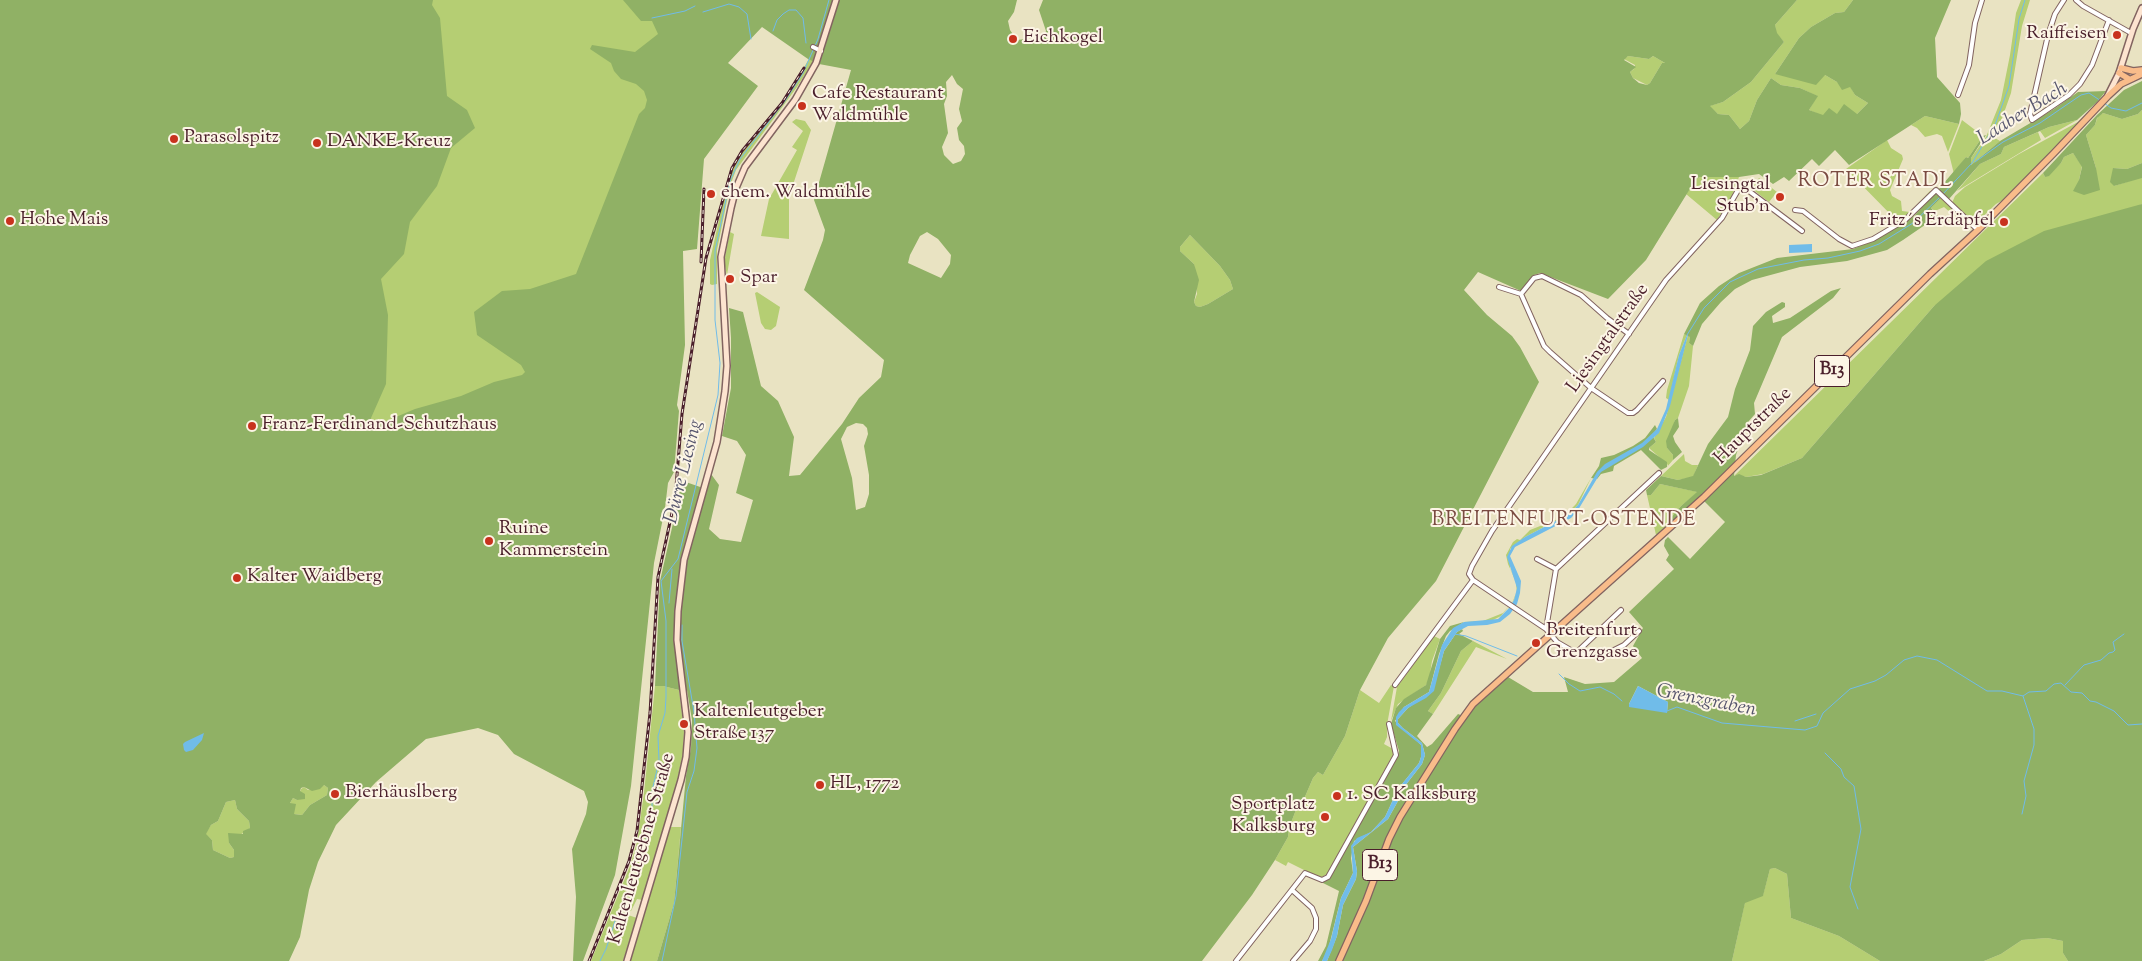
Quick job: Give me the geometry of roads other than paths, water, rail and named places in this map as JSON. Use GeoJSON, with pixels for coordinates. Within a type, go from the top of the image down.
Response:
{"type":"FeatureCollection","features":[{"type":"Feature","properties":{"kind":"main road","name":"Kaltenleutgebner Straße"},"geometry":{"type":"LineString","coordinates":[[627,961],[681,780],[686,757],[688,732],[677,640],[678,610],[684,560],[717,442],[725,391],[727,366],[721,257],[731,208],[736,188],[745,167],[794,100],[812,71],[817,49],[836,0]]}},
{"type":"Feature","properties":{"kind":"main road"},"geometry":{"type":"LineString","coordinates":[[2107,96],[2120,71],[2131,33],[2142,8]]}},
{"type":"Feature","properties":{"kind":"main road"},"geometry":{"type":"LineString","coordinates":[[2120,71],[2142,72]]}},
{"type":"Feature","properties":{"kind":"main road"},"geometry":{"type":"LineString","coordinates":[[2120,71],[2129,80]]}},
{"type":"Feature","properties":{"kind":"main road","name":"B13"},"geometry":{"type":"LineString","coordinates":[[2107,96],[2142,72]]}},
{"type":"Feature","properties":{"kind":"main road","name":"Hauptstraße"},"geometry":{"type":"LineString","coordinates":[[1338,961],[1366,901],[1389,839],[1405,807],[1466,712],[1704,497],[1978,230],[2107,96]]}},
{"type":"Feature","properties":{"kind":"street"},"geometry":{"type":"LineString","coordinates":[[1958,94],[1969,66],[1975,23],[1982,0]]}},
{"type":"Feature","properties":{"kind":"street"},"geometry":{"type":"LineString","coordinates":[[2064,0],[2055,14],[2048,35],[2030,114],[2032,120],[2069,95],[2080,84],[2092,65],[2109,20]]}},
{"type":"Feature","properties":{"kind":"street"},"geometry":{"type":"LineString","coordinates":[[2076,0],[2083,6],[2131,33]]}},
{"type":"Feature","properties":{"kind":"street","name":"Liesingtalstraße"},"geometry":{"type":"LineString","coordinates":[[1473,580],[1470,574],[1472,566],[1492,531],[1666,280],[1722,218],[1742,185],[1802,231]]}},
{"type":"Feature","properties":{"kind":"street"},"geometry":{"type":"LineString","coordinates":[[1795,210],[1804,211],[1839,240],[1852,246],[1873,239],[1894,228],[1915,212],[1936,190],[1978,230]]}},
{"type":"Feature","properties":{"kind":"street"},"geometry":{"type":"LineString","coordinates":[[1520,294],[1534,278],[1542,276],[1578,293],[1629,334]]}},
{"type":"Feature","properties":{"kind":"street"},"geometry":{"type":"LineString","coordinates":[[1499,287],[1520,294],[1544,346],[1592,388],[1628,413],[1633,414],[1663,382]]}},
{"type":"Feature","properties":{"kind":"street"},"geometry":{"type":"LineString","coordinates":[[1546,629],[1556,569],[1659,473]]}},
{"type":"Feature","properties":{"kind":"street"},"geometry":{"type":"LineString","coordinates":[[1537,559],[1556,569]]}},
{"type":"Feature","properties":{"kind":"street"},"geometry":{"type":"LineString","coordinates":[[1395,685],[1473,580],[1546,629],[1564,648],[1576,653],[1593,656],[1606,654],[1624,645],[1639,631]]}},
{"type":"Feature","properties":{"kind":"street"},"geometry":{"type":"LineString","coordinates":[[1576,653],[1621,610]]}},
{"type":"Feature","properties":{"kind":"street"},"geometry":{"type":"LineString","coordinates":[[1236,961],[1305,873],[1324,880],[1330,873],[1396,755],[1389,724]]}},
{"type":"Feature","properties":{"kind":"street"},"geometry":{"type":"LineString","coordinates":[[1292,890],[1312,908],[1316,918],[1316,929],[1310,941],[1293,961]]}},
{"type":"Feature","properties":{"kind":"water"},"geometry":{"type":"Polygon","coordinates":[[[1812,244],[1812,252],[1789,253],[1789,245],[1812,244]]]}},
{"type":"Feature","properties":{"kind":"water"},"geometry":{"type":"Polygon","coordinates":[[[1687,335],[1670,406],[1659,433],[1643,447],[1601,472],[1571,518],[1515,547],[1510,556],[1521,581],[1517,604],[1510,614],[1500,622],[1468,626],[1457,632],[1444,651],[1434,691],[1408,708],[1398,719],[1398,723],[1403,728],[1422,743],[1425,755],[1422,764],[1401,791],[1388,819],[1353,847],[1357,871],[1356,879],[1343,905],[1337,936],[1332,950],[1327,961],[1322,961],[1331,939],[1341,898],[1353,873],[1351,846],[1357,838],[1371,832],[1385,817],[1398,789],[1419,763],[1421,757],[1421,745],[1396,725],[1396,717],[1404,707],[1429,692],[1442,645],[1453,628],[1464,622],[1498,619],[1509,608],[1514,600],[1517,588],[1507,557],[1512,546],[1569,514],[1578,505],[1597,472],[1605,464],[1642,443],[1657,429],[1666,409],[1679,355],[1687,335]]]}},
{"type":"Feature","properties":{"kind":"water"},"geometry":{"type":"Polygon","coordinates":[[[1638,686],[1668,702],[1667,713],[1629,707],[1638,686]]]}},
{"type":"Feature","properties":{"kind":"water"},"geometry":{"type":"Polygon","coordinates":[[[204,733],[202,740],[193,750],[186,752],[184,750],[183,744],[185,742],[204,733]]]}},
{"type":"Feature","properties":{"kind":"waterway","name":"Dürre Liesing"},"geometry":{"type":"LineString","coordinates":[[600,961],[615,921],[632,898],[645,855],[652,810],[652,791],[659,761],[658,736],[665,713],[666,697],[666,621],[661,581],[678,559],[718,395],[720,363],[715,320],[715,251],[730,181],[740,159],[785,101],[803,73],[818,39],[829,0]]}},
{"type":"Feature","properties":{"kind":"waterway"},"geometry":{"type":"LineString","coordinates":[[1943,194],[1972,163],[1995,125],[2009,86],[2019,19],[2025,0]]}},
{"type":"Feature","properties":{"kind":"waterway"},"geometry":{"type":"LineString","coordinates":[[703,12],[729,4],[739,7],[747,14],[751,39]]}},
{"type":"Feature","properties":{"kind":"waterway"},"geometry":{"type":"LineString","coordinates":[[652,18],[685,11],[695,6]]}},
{"type":"Feature","properties":{"kind":"waterway"},"geometry":{"type":"LineString","coordinates":[[773,31],[777,20],[783,14],[789,10],[796,10],[803,18],[806,43]]}},
{"type":"Feature","properties":{"kind":"waterway","name":"Laaber Bach"},"geometry":{"type":"LineString","coordinates":[[1975,162],[2003,142],[2040,123],[2081,95],[2089,93],[2101,101]]}},
{"type":"Feature","properties":{"kind":"waterway","name":"Laaber Bach"},"geometry":{"type":"LineString","coordinates":[[2104,103],[2111,108],[2126,111],[2142,103]]}},
{"type":"Feature","properties":{"kind":"waterway"},"geometry":{"type":"LineString","coordinates":[[1687,335],[1704,308],[1730,282],[1758,269],[1804,260],[1828,258],[1860,251],[1879,244],[1913,223],[1940,197]]}},
{"type":"Feature","properties":{"kind":"waterway"},"geometry":{"type":"LineString","coordinates":[[669,603],[672,569]]}},
{"type":"Feature","properties":{"kind":"waterway"},"geometry":{"type":"LineString","coordinates":[[662,961],[676,896],[687,792],[694,771],[697,748],[694,712],[682,641],[682,625]]}},
{"type":"Feature","properties":{"kind":"waterway","name":"Grenzgraben"},"geometry":{"type":"LineString","coordinates":[[1454,634],[1466,636],[1517,656]]}},
{"type":"Feature","properties":{"kind":"waterway"},"geometry":{"type":"LineString","coordinates":[[2065,685],[2084,665],[2101,660],[2113,652],[2115,650],[2113,642],[2124,634]]}},
{"type":"Feature","properties":{"kind":"waterway","name":"Grenzgraben"},"geometry":{"type":"LineString","coordinates":[[1667,711],[1677,707],[1722,723],[1805,730],[1817,726],[1823,713],[1850,689],[1875,681],[1886,675],[1904,660],[1917,656],[1937,660],[1987,691],[2002,691],[2023,696],[2029,692],[2046,691],[2054,684],[2061,683],[2071,692],[2082,693],[2090,701],[2114,711],[2128,725],[2142,724]]}},
{"type":"Feature","properties":{"kind":"waterway","name":"Grenzgraben"},"geometry":{"type":"LineString","coordinates":[[1559,674],[1580,691],[1600,687],[1614,694],[1622,701]]}},
{"type":"Feature","properties":{"kind":"waterway"},"geometry":{"type":"LineString","coordinates":[[2022,814],[2026,796],[2024,781],[2034,745],[2034,729],[2023,696]]}},
{"type":"Feature","properties":{"kind":"waterway"},"geometry":{"type":"LineString","coordinates":[[1795,721],[1816,714]]}},
{"type":"Feature","properties":{"kind":"waterway"},"geometry":{"type":"LineString","coordinates":[[1825,753],[1841,769],[1844,777],[1854,786],[1861,829],[1850,887],[1858,909]]}},
{"type":"Feature","properties":{"kind":"railway"},"geometry":{"type":"LineString","coordinates":[[589,961],[629,861],[637,831],[650,713],[658,577],[675,499],[682,414],[706,258],[732,168],[742,151],[782,103],[804,68]]}},
{"type":"Feature","properties":{"kind":"railway"},"geometry":{"type":"LineString","coordinates":[[701,262],[704,189]]}},
{"type":"Feature","properties":{"kind":"place","name":"Raiffeisen"},"geometry":{"type":"Point","coordinates":[2117,35]}},
{"type":"Feature","properties":{"kind":"place","name":"Eichkogel"},"geometry":{"type":"Point","coordinates":[1013,39]}},
{"type":"Feature","properties":{"kind":"place","name":"Cafe Restaurant Waldmühle"},"geometry":{"type":"Point","coordinates":[802,106]}},
{"type":"Feature","properties":{"kind":"place","name":"Parasolspitz"},"geometry":{"type":"Point","coordinates":[174,139]}},
{"type":"Feature","properties":{"kind":"place","name":"DANKE-Kreuz"},"geometry":{"type":"Point","coordinates":[317,143]}},
{"type":"Feature","properties":{"kind":"place","name":"ehem. Waldmühle"},"geometry":{"type":"Point","coordinates":[711,194]}},
{"type":"Feature","properties":{"kind":"place","name":"Liesingtal Stub'n"},"geometry":{"type":"Point","coordinates":[1780,197]}},
{"type":"Feature","properties":{"kind":"place","name":"Hohe Mais"},"geometry":{"type":"Point","coordinates":[10,221]}},
{"type":"Feature","properties":{"kind":"place","name":"Fritz´s Erdäpfel"},"geometry":{"type":"Point","coordinates":[2004,222]}},
{"type":"Feature","properties":{"kind":"place","name":"Spar"},"geometry":{"type":"Point","coordinates":[730,279]}},
{"type":"Feature","properties":{"kind":"place","name":"Franz-Ferdinand-Schutzhaus"},"geometry":{"type":"Point","coordinates":[252,426]}},
{"type":"Feature","properties":{"kind":"place","name":"Ruine Kammerstein"},"geometry":{"type":"Point","coordinates":[489,541]}},
{"type":"Feature","properties":{"kind":"place","name":"Kalter Waidberg"},"geometry":{"type":"Point","coordinates":[237,578]}},
{"type":"Feature","properties":{"kind":"place","name":"Breitenfurt Grenzgasse"},"geometry":{"type":"Point","coordinates":[1536,643]}},
{"type":"Feature","properties":{"kind":"place","name":"Kaltenleutgeber Straße 137"},"geometry":{"type":"Point","coordinates":[684,724]}},
{"type":"Feature","properties":{"kind":"place","name":"HL, 1772"},"geometry":{"type":"Point","coordinates":[820,785]}},
{"type":"Feature","properties":{"kind":"place","name":"Bierhäuslberg"},"geometry":{"type":"Point","coordinates":[335,794]}},
{"type":"Feature","properties":{"kind":"place","name":"1. SC Kalksburg"},"geometry":{"type":"Point","coordinates":[1337,796]}},
{"type":"Feature","properties":{"kind":"place","name":"Sportplatz Kalksburg"},"geometry":{"type":"Point","coordinates":[1325,817]}},
{"type":"Feature","properties":{"kind":"district","name":"ROTER STADL"},"geometry":{"type":"Point","coordinates":[1875,183]}},
{"type":"Feature","properties":{"kind":"district","name":"BREITENFURT-OSTENDE"},"geometry":{"type":"Point","coordinates":[1564,522]}}]}
